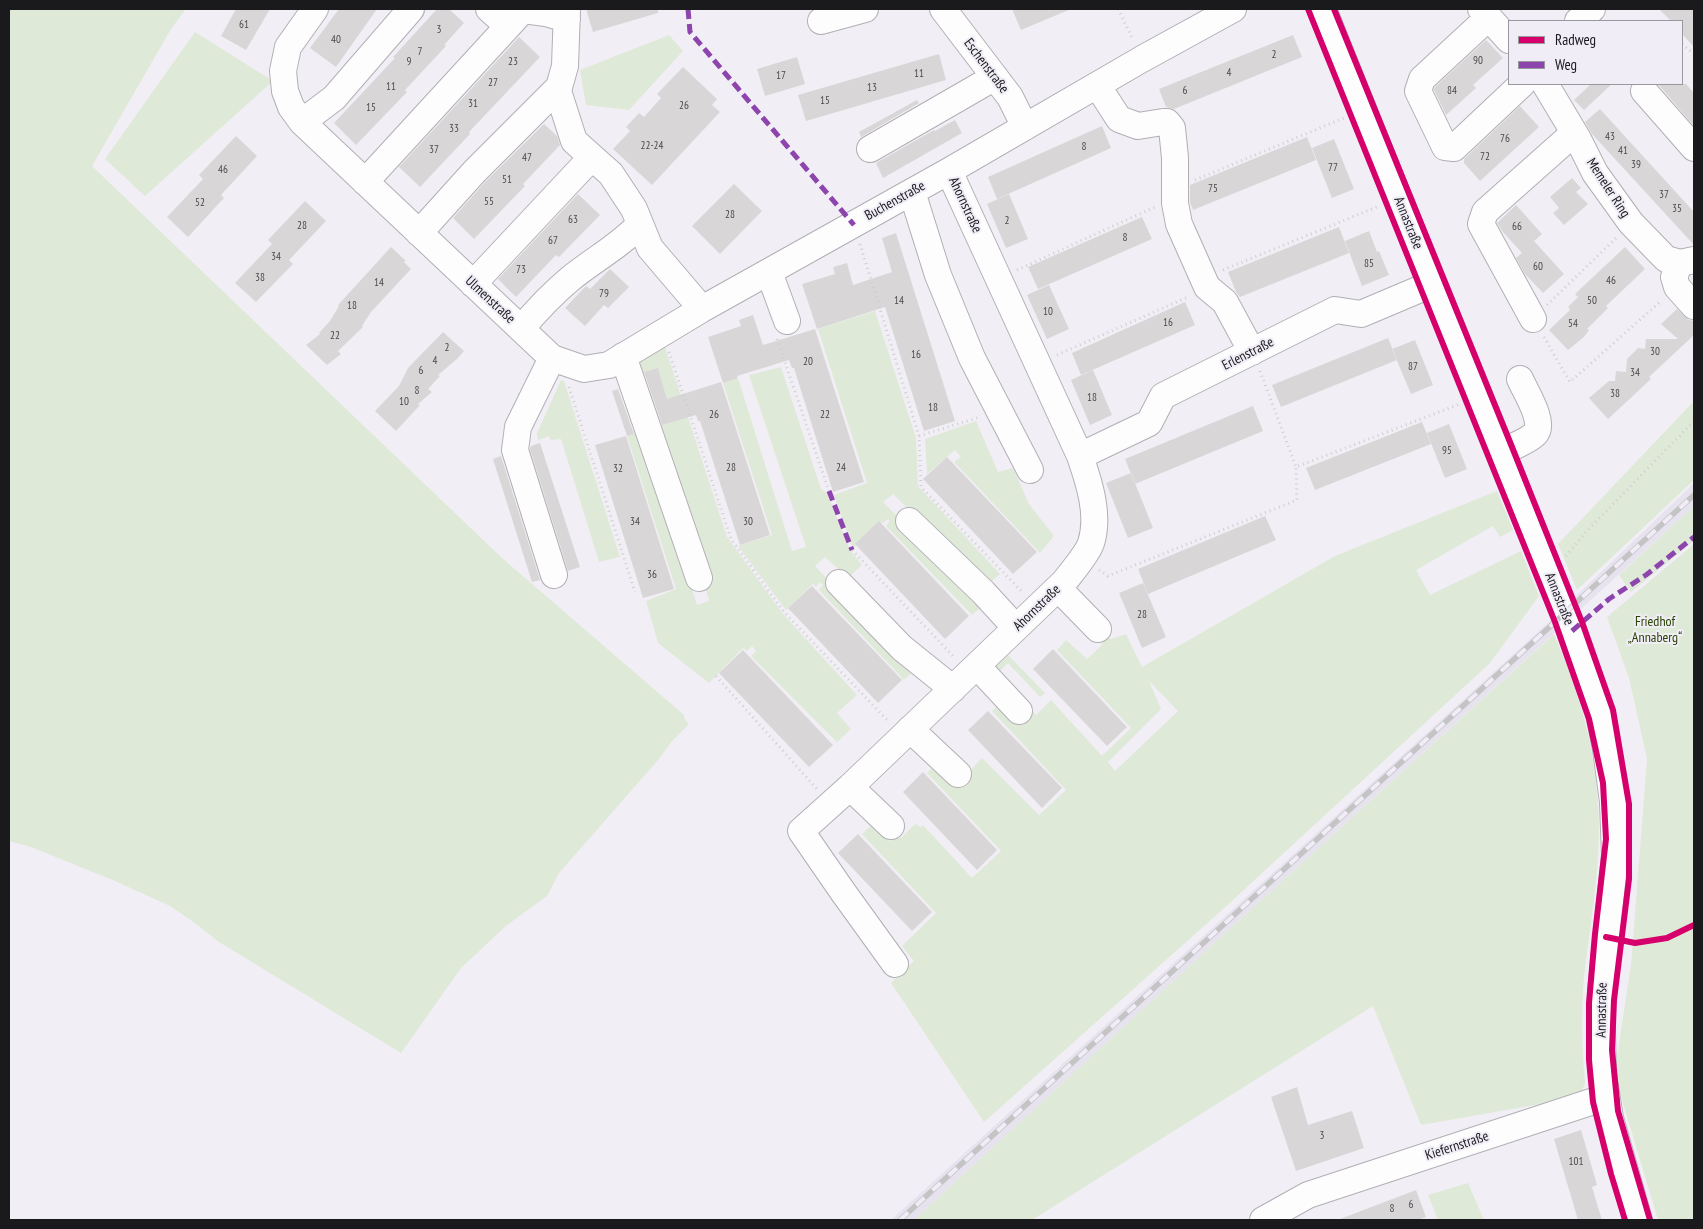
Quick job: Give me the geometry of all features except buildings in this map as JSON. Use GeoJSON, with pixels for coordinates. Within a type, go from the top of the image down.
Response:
{"type":"FeatureCollection","features":[{"type":"Feature","properties":{"kind":"street","name":"Ulmenstraße"},"geometry":{"type":"LineString","coordinates":[[316,9],[288,47],[283,71],[285,91],[290,107],[302,122],[472,284],[521,329],[562,361]]}},
{"type":"Feature","properties":{"kind":"street"},"geometry":{"type":"LineString","coordinates":[[302,122],[334,98],[411,9]]}},
{"type":"Feature","properties":{"kind":"street"},"geometry":{"type":"LineString","coordinates":[[489,9],[518,15],[567,14],[565,66],[558,92],[574,142],[611,174],[634,209],[650,248],[702,309]]}},
{"type":"Feature","properties":{"kind":"street"},"geometry":{"type":"LineString","coordinates":[[821,21],[865,9]]}},
{"type":"Feature","properties":{"kind":"street","name":"Eschenstraße"},"geometry":{"type":"LineString","coordinates":[[943,9],[1010,97],[1025,127]]}},
{"type":"Feature","properties":{"kind":"street","name":"Annastraße"},"geometry":{"type":"LineString","coordinates":[[1323,9],[1549,574],[1584,664],[1597,704],[1606,749],[1613,802],[1615,855],[1601,990],[1603,1074],[1610,1118],[1639,1220]]}},
{"type":"Feature","properties":{"kind":"street"},"geometry":{"type":"LineString","coordinates":[[1579,20],[1592,9]]}},
{"type":"Feature","properties":{"kind":"street","name":"Buchenstraße"},"geometry":{"type":"LineString","coordinates":[[562,361],[584,369],[609,365],[702,309],[949,171],[1222,12]]}},
{"type":"Feature","properties":{"kind":"street"},"geometry":{"type":"LineString","coordinates":[[1508,39],[1485,13],[1422,79],[1418,92],[1445,147],[1454,148],[1521,85]]}},
{"type":"Feature","properties":{"kind":"street"},"geometry":{"type":"LineString","coordinates":[[365,182],[518,15]]}},
{"type":"Feature","properties":{"kind":"street"},"geometry":{"type":"LineString","coordinates":[[870,149],[995,77]]}},
{"type":"Feature","properties":{"kind":"street","name":"Memeler Ring"},"geometry":{"type":"LineString","coordinates":[[1546,85],[1595,173],[1631,223],[1666,259],[1684,270],[1694,306]]}},
{"type":"Feature","properties":{"kind":"street"},"geometry":{"type":"LineString","coordinates":[[1097,86],[1119,119],[1138,126],[1168,122],[1172,128],[1175,158],[1175,193],[1179,224],[1206,283],[1225,302],[1252,352]]}},
{"type":"Feature","properties":{"kind":"street"},"geometry":{"type":"LineString","coordinates":[[419,233],[475,171],[559,87]]}},
{"type":"Feature","properties":{"kind":"street"},"geometry":{"type":"LineString","coordinates":[[1644,91],[1694,148]]}},
{"type":"Feature","properties":{"kind":"street"},"geometry":{"type":"LineString","coordinates":[[1533,319],[1481,224],[1486,212],[1574,133]]}},
{"type":"Feature","properties":{"kind":"street"},"geometry":{"type":"LineString","coordinates":[[472,284],[592,157]]}},
{"type":"Feature","properties":{"kind":"street","name":"Ahornstraße"},"geometry":{"type":"LineString","coordinates":[[895,964],[842,892],[802,831],[1064,582],[1091,544],[1094,514],[1089,480],[1080,456],[949,171]]}},
{"type":"Feature","properties":{"kind":"street"},"geometry":{"type":"LineString","coordinates":[[912,192],[938,276],[972,358],[1030,470]]}},
{"type":"Feature","properties":{"kind":"street"},"geometry":{"type":"LineString","coordinates":[[521,329],[570,278],[628,237],[640,224]]}},
{"type":"Feature","properties":{"kind":"street"},"geometry":{"type":"LineString","coordinates":[[769,272],[781,328]]}},
{"type":"Feature","properties":{"kind":"street","name":"Erlenstraße"},"geometry":{"type":"LineString","coordinates":[[1080,456],[1149,423],[1162,396],[1335,310],[1361,314],[1432,284]]}},
{"type":"Feature","properties":{"kind":"street"},"geometry":{"type":"LineString","coordinates":[[623,356],[699,578]]}},
{"type":"Feature","properties":{"kind":"street"},"geometry":{"type":"LineString","coordinates":[[554,575],[515,450],[518,427],[562,361]]}},
{"type":"Feature","properties":{"kind":"street"},"geometry":{"type":"LineString","coordinates":[[1500,453],[1535,435],[1539,429],[1539,421],[1520,379]]}},
{"type":"Feature","properties":{"kind":"street"},"geometry":{"type":"LineString","coordinates":[[909,521],[983,592],[1016,628]]}},
{"type":"Feature","properties":{"kind":"street"},"geometry":{"type":"LineString","coordinates":[[839,583],[902,648],[966,676],[1019,711]]}},
{"type":"Feature","properties":{"kind":"street"},"geometry":{"type":"LineString","coordinates":[[1058,588],[1098,629]]}},
{"type":"Feature","properties":{"kind":"street"},"geometry":{"type":"LineString","coordinates":[[907,733],[958,774]]}},
{"type":"Feature","properties":{"kind":"street"},"geometry":{"type":"LineString","coordinates":[[840,796],[891,826]]}},
{"type":"Feature","properties":{"kind":"street","name":"Kiefernstraße"},"geometry":{"type":"LineString","coordinates":[[1263,1220],[1308,1195],[1606,1097]]}},
{"type":"Feature","properties":{"kind":"path"},"geometry":{"type":"LineString","coordinates":[[1118,9],[1142,59]]}},
{"type":"Feature","properties":{"kind":"path"},"geometry":{"type":"LineString","coordinates":[[1683,45],[1694,54]]}},
{"type":"Feature","properties":{"kind":"path"},"geometry":{"type":"LineString","coordinates":[[999,278],[1175,193],[1352,115]]}},
{"type":"Feature","properties":{"kind":"path"},"geometry":{"type":"LineString","coordinates":[[1038,363],[1206,283],[1387,203]]}},
{"type":"Feature","properties":{"kind":"path"},"geometry":{"type":"LineString","coordinates":[[1631,223],[1533,319],[1570,382],[1684,270]]}},
{"type":"Feature","properties":{"kind":"path"},"geometry":{"type":"LineString","coordinates":[[854,225],[919,436],[921,487],[1037,608]]}},
{"type":"Feature","properties":{"kind":"path"},"geometry":{"type":"LineString","coordinates":[[781,328],[829,491]]}},
{"type":"Feature","properties":{"kind":"path"},"geometry":{"type":"LineString","coordinates":[[663,333],[731,539],[784,612],[907,733]]}},
{"type":"Feature","properties":{"kind":"path"},"geometry":{"type":"LineString","coordinates":[[1081,559],[1108,576],[1297,500],[1296,468],[1252,352]]}},
{"type":"Feature","properties":{"kind":"path"},"geometry":{"type":"LineString","coordinates":[[562,361],[567,382],[635,592]]}},
{"type":"Feature","properties":{"kind":"path"},"geometry":{"type":"LineString","coordinates":[[1296,468],[1466,402]]}},
{"type":"Feature","properties":{"kind":"path"},"geometry":{"type":"LineString","coordinates":[[919,436],[999,410]]}},
{"type":"Feature","properties":{"kind":"path"},"geometry":{"type":"LineString","coordinates":[[1549,574],[1586,532],[1694,421]]}},
{"type":"Feature","properties":{"kind":"path"},"geometry":{"type":"LineString","coordinates":[[852,550],[966,676]]}},
{"type":"Feature","properties":{"kind":"path"},"geometry":{"type":"LineString","coordinates":[[716,676],[840,796]]}},
{"type":"Feature","properties":{"kind":"shaded area"},"geometry":{"type":"Polygon","coordinates":[[[1694,483],[1694,506],[1235,924],[914,1220],[891,1220],[1549,622],[1694,483]]]}},
{"type":"Feature","properties":{"kind":"green space"},"geometry":{"type":"Polygon","coordinates":[[[9,9],[186,9],[171,29],[92,166],[502,558],[684,715],[685,720],[689,724],[672,741],[659,759],[559,873],[547,896],[507,925],[461,968],[401,1053],[219,942],[170,906],[115,881],[31,847],[9,841],[9,9]]]}},
{"type":"Feature","properties":{"kind":"green space"},"geometry":{"type":"Polygon","coordinates":[[[195,32],[273,81],[145,196],[105,159],[195,32]]]}},
{"type":"Feature","properties":{"kind":"green space"},"geometry":{"type":"Polygon","coordinates":[[[669,35],[683,51],[629,110],[586,105],[580,70],[669,35]]]}},
{"type":"Feature","properties":{"kind":"green space"},"geometry":{"type":"Polygon","coordinates":[[[875,311],[916,438],[918,486],[1000,574],[987,586],[893,494],[883,502],[984,605],[972,615],[886,526],[890,521],[888,519],[883,523],[879,522],[853,548],[834,495],[867,483],[818,329],[875,311]]]}},
{"type":"Feature","properties":{"kind":"green space"},"geometry":{"type":"Polygon","coordinates":[[[665,347],[727,537],[783,614],[857,695],[837,713],[851,729],[837,742],[751,656],[756,651],[752,646],[747,651],[743,648],[709,683],[658,643],[646,601],[676,589],[627,436],[642,431],[697,605],[709,601],[659,426],[674,421],[658,369],[643,373],[631,368],[665,347]]]}},
{"type":"Feature","properties":{"kind":"green space"},"geometry":{"type":"Polygon","coordinates":[[[781,367],[821,489],[827,493],[850,550],[862,565],[848,578],[825,557],[815,566],[903,658],[920,665],[904,680],[819,590],[823,585],[820,582],[816,587],[813,584],[786,610],[738,546],[772,535],[723,383],[738,378],[792,551],[806,547],[749,375],[781,367]]]}},
{"type":"Feature","properties":{"kind":"green space"},"geometry":{"type":"Polygon","coordinates":[[[561,380],[564,381],[620,557],[599,562],[561,439],[551,440],[549,436],[538,440],[537,433],[561,380]]]}},
{"type":"Feature","properties":{"kind":"green space"},"geometry":{"type":"Polygon","coordinates":[[[1694,401],[1694,480],[1577,590],[1558,544],[1694,401]]]}},
{"type":"Feature","properties":{"kind":"green space"},"geometry":{"type":"Polygon","coordinates":[[[976,421],[998,472],[1013,468],[1029,504],[1054,536],[1040,553],[954,462],[961,457],[955,450],[927,474],[925,439],[976,421]]]}},
{"type":"Feature","properties":{"kind":"green space"},"geometry":{"type":"Polygon","coordinates":[[[1497,491],[1513,530],[1500,537],[1493,526],[1416,570],[1430,595],[1521,551],[1539,596],[1490,663],[1221,911],[984,1122],[891,983],[914,961],[902,946],[936,913],[862,834],[872,825],[889,841],[895,836],[901,838],[915,824],[921,827],[923,825],[972,878],[1001,851],[927,773],[937,763],[965,776],[982,758],[1039,815],[1066,790],[992,711],[1000,704],[1031,709],[1036,715],[1051,700],[1102,756],[1131,728],[1057,650],[1066,640],[1087,659],[1101,646],[1106,636],[1111,639],[1126,634],[1142,667],[1335,556],[1497,491]],[[1149,681],[1161,709],[1108,762],[1115,771],[1178,711],[1149,681]]]}},
{"type":"Feature","properties":{"kind":"green space"},"geometry":{"type":"Polygon","coordinates":[[[1694,506],[1694,541],[1631,592],[1619,575],[1694,506]]]}},
{"type":"Feature","properties":{"kind":"green space","name":"Friedhof „Annaberg“"},"geometry":{"type":"Polygon","coordinates":[[[1694,544],[1694,1220],[1658,1220],[1620,1093],[1616,1063],[1631,965],[1647,759],[1629,678],[1607,617],[1694,544]]]}},
{"type":"Feature","properties":{"kind":"green space"},"geometry":{"type":"Polygon","coordinates":[[[1554,634],[1572,679],[1586,727],[1593,759],[1599,826],[1598,864],[1583,990],[1582,1030],[1585,1084],[1575,1098],[1421,1125],[1373,1006],[1032,1220],[914,1220],[1235,924],[1554,634]]]}},
{"type":"Feature","properties":{"kind":"green space"},"geometry":{"type":"Polygon","coordinates":[[[1008,655],[1045,693],[1040,697],[1008,663],[997,674],[993,669],[1008,655]]]}},
{"type":"Feature","properties":{"kind":"green space"},"geometry":{"type":"Polygon","coordinates":[[[1468,1183],[1484,1220],[1438,1220],[1428,1195],[1468,1183]]]}},
{"type":"Feature","properties":{"kind":"railway"},"geometry":{"type":"LineString","coordinates":[[900,1220],[1694,495]]}},
{"type":"Feature","properties":{"kind":"marked path"},"geometry":{"type":"LineString","coordinates":[[688,9],[690,32],[854,225]]}},
{"type":"Feature","properties":{"kind":"marked path"},"geometry":{"type":"LineString","coordinates":[[829,491],[852,550]]}},
{"type":"Feature","properties":{"kind":"marked path"},"geometry":{"type":"LineString","coordinates":[[1572,631],[1609,599],[1646,575],[1694,537]]}},
{"type":"Feature","properties":{"kind":"cycle path"},"geometry":{"type":"LineString","coordinates":[[1308,9],[1555,622],[1589,719],[1603,783],[1606,839],[1589,1003],[1589,1060],[1593,1102],[1625,1220]]}},
{"type":"Feature","properties":{"kind":"cycle path"},"geometry":{"type":"LineString","coordinates":[[1334,9],[1582,622],[1613,710],[1629,804],[1629,879],[1614,1000],[1612,1050],[1618,1111],[1650,1220]]}},
{"type":"Feature","properties":{"kind":"cycle path"},"geometry":{"type":"LineString","coordinates":[[1606,937],[1635,943],[1667,938],[1694,925]]}}]}
